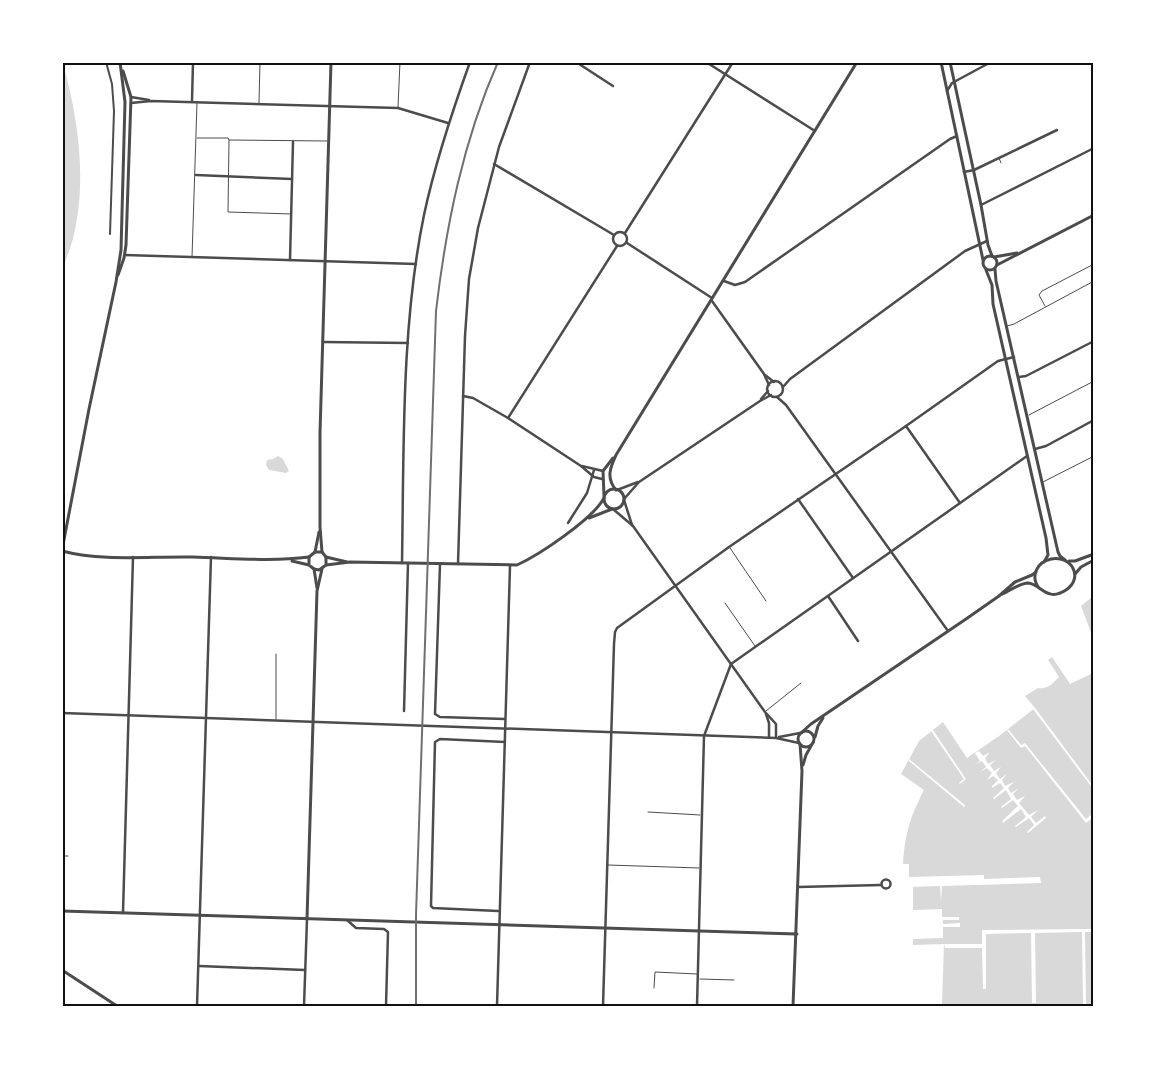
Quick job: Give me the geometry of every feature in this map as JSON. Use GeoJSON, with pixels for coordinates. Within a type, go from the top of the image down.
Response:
{"type":"FeatureCollection","features":[{"type":"Feature","properties":{"kind":"street"},"geometry":{"type":"LineString","coordinates":[[106,62],[113,90],[114,111],[110,234]]}},
{"type":"Feature","properties":{"kind":"street"},"geometry":{"type":"LineString","coordinates":[[116,282],[125,255],[131,102],[129,88],[120,62]]}},
{"type":"Feature","properties":{"kind":"street"},"geometry":{"type":"LineString","coordinates":[[120,62],[126,102],[120,254],[62,550],[87,557],[289,560],[309,564],[314,569],[317,591],[304,1006]]}},
{"type":"Feature","properties":{"kind":"street"},"geometry":{"type":"LineString","coordinates":[[192,101],[193,62]]}},
{"type":"Feature","properties":{"kind":"street"},"geometry":{"type":"LineString","coordinates":[[326,565],[326,557],[322,552],[320,527],[331,62]]}},
{"type":"Feature","properties":{"kind":"street"},"geometry":{"type":"LineString","coordinates":[[402,563],[408,343],[411,304],[424,215],[448,123],[470,62]]}},
{"type":"Feature","properties":{"kind":"street"},"geometry":{"type":"LineString","coordinates":[[458,565],[465,336],[469,279],[478,228],[494,164],[530,62]]}},
{"type":"Feature","properties":{"kind":"street"},"geometry":{"type":"LineString","coordinates":[[576,62],[613,86]]}},
{"type":"Feature","properties":{"kind":"street"},"geometry":{"type":"LineString","coordinates":[[706,62],[815,131]]}},
{"type":"Feature","properties":{"kind":"street"},"geometry":{"type":"LineString","coordinates":[[625,233],[733,62]]}},
{"type":"Feature","properties":{"kind":"street"},"geometry":{"type":"LineString","coordinates":[[777,738],[776,724],[765,712],[633,526],[606,505],[602,479],[603,471],[616,455],[713,300],[857,62]]}},
{"type":"Feature","properties":{"kind":"street"},"geometry":{"type":"LineString","coordinates":[[794,1006],[802,771],[798,738],[800,733],[999,596],[1015,582],[1032,575],[1048,557],[994,304],[992,285],[983,266],[980,243],[941,62]]}},
{"type":"Feature","properties":{"kind":"street"},"geometry":{"type":"LineString","coordinates":[[950,62],[988,241],[993,257],[997,261],[996,281],[1008,326],[1058,552],[1072,566],[1074,577]]}},
{"type":"Feature","properties":{"kind":"street"},"geometry":{"type":"LineString","coordinates":[[947,91],[954,82],[991,62]]}},
{"type":"Feature","properties":{"kind":"street"},"geometry":{"type":"LineString","coordinates":[[131,97],[150,100]]}},
{"type":"Feature","properties":{"kind":"street"},"geometry":{"type":"LineString","coordinates":[[126,102],[150,100],[197,101],[398,108],[448,123]]}},
{"type":"Feature","properties":{"kind":"street"},"geometry":{"type":"LineString","coordinates":[[964,172],[974,170],[1057,130]]}},
{"type":"Feature","properties":{"kind":"street"},"geometry":{"type":"LineString","coordinates":[[724,281],[735,285],[745,282],[957,136]]}},
{"type":"Feature","properties":{"kind":"street"},"geometry":{"type":"LineString","coordinates":[[290,260],[293,142]]}},
{"type":"Feature","properties":{"kind":"street"},"geometry":{"type":"LineString","coordinates":[[981,205],[1094,148]]}},
{"type":"Feature","properties":{"kind":"street"},"geometry":{"type":"LineString","coordinates":[[494,164],[614,235]]}},
{"type":"Feature","properties":{"kind":"street"},"geometry":{"type":"LineString","coordinates":[[196,175],[292,179]]}},
{"type":"Feature","properties":{"kind":"street"},"geometry":{"type":"LineString","coordinates":[[986,270],[990,271],[1018,253],[1094,215]]}},
{"type":"Feature","properties":{"kind":"street"},"geometry":{"type":"LineString","coordinates":[[614,235],[619,232],[625,233]]}},
{"type":"Feature","properties":{"kind":"street"},"geometry":{"type":"LineString","coordinates":[[625,233],[628,238],[627,243]]}},
{"type":"Feature","properties":{"kind":"street"},"geometry":{"type":"LineString","coordinates":[[614,235],[613,242],[617,246],[623,246],[627,243]]}},
{"type":"Feature","properties":{"kind":"street"},"geometry":{"type":"LineString","coordinates":[[777,397],[790,379],[965,251],[988,241]]}},
{"type":"Feature","properties":{"kind":"street"},"geometry":{"type":"LineString","coordinates":[[627,243],[713,300],[764,374],[768,385],[768,392],[786,405]]}},
{"type":"Feature","properties":{"kind":"street"},"geometry":{"type":"LineString","coordinates":[[508,418],[617,246]]}},
{"type":"Feature","properties":{"kind":"street"},"geometry":{"type":"LineString","coordinates":[[983,260],[987,256],[993,257],[1018,253]]}},
{"type":"Feature","properties":{"kind":"street"},"geometry":{"type":"LineString","coordinates":[[120,254],[417,264]]}},
{"type":"Feature","properties":{"kind":"street"},"geometry":{"type":"LineString","coordinates":[[1019,378],[1094,341]]}},
{"type":"Feature","properties":{"kind":"street"},"geometry":{"type":"LineString","coordinates":[[323,342],[408,343]]}},
{"type":"Feature","properties":{"kind":"street"},"geometry":{"type":"LineString","coordinates":[[603,1006],[611,732],[615,632],[617,628],[729,547],[836,475],[998,361],[1015,357]]}},
{"type":"Feature","properties":{"kind":"street"},"geometry":{"type":"LineString","coordinates":[[764,374],[774,382],[780,383],[790,379]]}},
{"type":"Feature","properties":{"kind":"street"},"geometry":{"type":"LineString","coordinates":[[768,385],[774,382]]}},
{"type":"Feature","properties":{"kind":"street"},"geometry":{"type":"LineString","coordinates":[[780,383],[783,387]]}},
{"type":"Feature","properties":{"kind":"street"},"geometry":{"type":"LineString","coordinates":[[760,400],[768,392]]}},
{"type":"Feature","properties":{"kind":"street"},"geometry":{"type":"LineString","coordinates":[[781,394],[786,405],[948,631]]}},
{"type":"Feature","properties":{"kind":"street"},"geometry":{"type":"LineString","coordinates":[[317,591],[322,569],[326,565],[350,562],[517,565],[531,558],[586,519],[599,506],[609,490],[617,490],[639,482],[760,400],[771,395]]}},
{"type":"Feature","properties":{"kind":"street"},"geometry":{"type":"LineString","coordinates":[[463,396],[472,398],[508,418],[581,466],[592,476],[602,479],[609,475]]}},
{"type":"Feature","properties":{"kind":"street"},"geometry":{"type":"LineString","coordinates":[[1036,449],[1046,446],[1094,420]]}},
{"type":"Feature","properties":{"kind":"street"},"geometry":{"type":"LineString","coordinates":[[906,426],[960,503]]}},
{"type":"Feature","properties":{"kind":"street"},"geometry":{"type":"LineString","coordinates":[[616,455],[609,475],[612,484],[622,494],[633,526]]}},
{"type":"Feature","properties":{"kind":"street"},"geometry":{"type":"LineString","coordinates":[[696,1006],[704,736],[731,664],[1027,456]]}},
{"type":"Feature","properties":{"kind":"street"},"geometry":{"type":"LineString","coordinates":[[581,466],[603,471],[609,475]]}},
{"type":"Feature","properties":{"kind":"street"},"geometry":{"type":"LineString","coordinates":[[568,523],[587,493],[594,470]]}},
{"type":"Feature","properties":{"kind":"street"},"geometry":{"type":"LineString","coordinates":[[586,519],[620,507],[639,482]]}},
{"type":"Feature","properties":{"kind":"street"},"geometry":{"type":"LineString","coordinates":[[798,500],[854,578]]}},
{"type":"Feature","properties":{"kind":"street"},"geometry":{"type":"LineString","coordinates":[[289,560],[309,557],[315,552],[320,527]]}},
{"type":"Feature","properties":{"kind":"street"},"geometry":{"type":"LineString","coordinates":[[315,552],[322,552]]}},
{"type":"Feature","properties":{"kind":"street"},"geometry":{"type":"LineString","coordinates":[[1044,562],[1056,558],[1073,562],[1094,554]]}},
{"type":"Feature","properties":{"kind":"street"},"geometry":{"type":"LineString","coordinates":[[123,913],[133,557]]}},
{"type":"Feature","properties":{"kind":"street"},"geometry":{"type":"LineString","coordinates":[[309,557],[309,564]]}},
{"type":"Feature","properties":{"kind":"street"},"geometry":{"type":"LineString","coordinates":[[326,557],[350,562]]}},
{"type":"Feature","properties":{"kind":"street"},"geometry":{"type":"LineString","coordinates":[[197,1006],[211,558]]}},
{"type":"Feature","properties":{"kind":"street"},"geometry":{"type":"LineString","coordinates":[[999,596],[1022,584],[1032,584],[1048,593],[1062,592],[1070,586],[1079,568],[1094,560]]}},
{"type":"Feature","properties":{"kind":"street"},"geometry":{"type":"LineString","coordinates":[[404,711],[408,563]]}},
{"type":"Feature","properties":{"kind":"street"},"geometry":{"type":"LineString","coordinates":[[440,564],[436,714],[440,717],[505,719]]}},
{"type":"Feature","properties":{"kind":"street"},"geometry":{"type":"LineString","coordinates":[[497,1006],[510,566]]}},
{"type":"Feature","properties":{"kind":"street"},"geometry":{"type":"LineString","coordinates":[[314,569],[322,569]]}},
{"type":"Feature","properties":{"kind":"street"},"geometry":{"type":"LineString","coordinates":[[1036,572],[1035,581],[1039,588]]}},
{"type":"Feature","properties":{"kind":"street"},"geometry":{"type":"LineString","coordinates":[[828,596],[858,640]]}},
{"type":"Feature","properties":{"kind":"street"},"geometry":{"type":"LineString","coordinates":[[765,712],[769,723],[769,737]]}},
{"type":"Feature","properties":{"kind":"street"},"geometry":{"type":"LineString","coordinates":[[62,713],[769,737],[799,744],[805,748],[812,745]]}},
{"type":"Feature","properties":{"kind":"street"},"geometry":{"type":"LineString","coordinates":[[802,771],[806,755],[815,739],[819,724],[827,714]]}},
{"type":"Feature","properties":{"kind":"street"},"geometry":{"type":"LineString","coordinates":[[777,738],[804,731],[813,734],[815,739]]}},
{"type":"Feature","properties":{"kind":"street"},"geometry":{"type":"LineString","coordinates":[[499,911],[433,908],[431,906],[435,742],[439,739],[504,742]]}},
{"type":"Feature","properties":{"kind":"street"},"geometry":{"type":"LineString","coordinates":[[798,888],[882,884]]}},
{"type":"Feature","properties":{"kind":"street"},"geometry":{"type":"LineString","coordinates":[[62,911],[797,934]]}},
{"type":"Feature","properties":{"kind":"street"},"geometry":{"type":"LineString","coordinates":[[347,920],[352,926],[357,928],[384,929],[388,932],[386,1006]]}},
{"type":"Feature","properties":{"kind":"street"},"geometry":{"type":"LineString","coordinates":[[198,966],[305,970]]}},
{"type":"Feature","properties":{"kind":"street"},"geometry":{"type":"LineString","coordinates":[[62,970],[117,1006]]}},
{"type":"Feature","properties":{"kind":"lane"},"geometry":{"type":"LineString","coordinates":[[259,104],[260,62]]}},
{"type":"Feature","properties":{"kind":"lane"},"geometry":{"type":"LineString","coordinates":[[398,108],[400,62]]}},
{"type":"Feature","properties":{"kind":"lane"},"geometry":{"type":"LineString","coordinates":[[192,257],[197,101]]}},
{"type":"Feature","properties":{"kind":"lane"},"geometry":{"type":"LineString","coordinates":[[197,138],[293,142],[329,141]]}},
{"type":"Feature","properties":{"kind":"lane"},"geometry":{"type":"LineString","coordinates":[[229,140],[228,212],[292,214]]}},
{"type":"Feature","properties":{"kind":"lane"},"geometry":{"type":"LineString","coordinates":[[999,158],[1001,163]]}},
{"type":"Feature","properties":{"kind":"lane"},"geometry":{"type":"LineString","coordinates":[[1045,307],[1040,295],[1042,291],[1094,264]]}},
{"type":"Feature","properties":{"kind":"lane"},"geometry":{"type":"LineString","coordinates":[[1008,326],[1094,281]]}},
{"type":"Feature","properties":{"kind":"lane"},"geometry":{"type":"LineString","coordinates":[[1028,415],[1094,381]]}},
{"type":"Feature","properties":{"kind":"lane"},"geometry":{"type":"LineString","coordinates":[[1043,482],[1094,456]]}},
{"type":"Feature","properties":{"kind":"lane"},"geometry":{"type":"LineString","coordinates":[[729,547],[766,601]]}},
{"type":"Feature","properties":{"kind":"lane"},"geometry":{"type":"LineString","coordinates":[[724,603],[755,646]]}},
{"type":"Feature","properties":{"kind":"lane"},"geometry":{"type":"LineString","coordinates":[[276,654],[276,720]]}},
{"type":"Feature","properties":{"kind":"lane"},"geometry":{"type":"LineString","coordinates":[[765,712],[801,683]]}},
{"type":"Feature","properties":{"kind":"lane"},"geometry":{"type":"LineString","coordinates":[[648,812],[702,815]]}},
{"type":"Feature","properties":{"kind":"lane"},"geometry":{"type":"LineString","coordinates":[[62,856],[68,856]]}},
{"type":"Feature","properties":{"kind":"lane"},"geometry":{"type":"LineString","coordinates":[[607,865],[701,868]]}},
{"type":"Feature","properties":{"kind":"lane"},"geometry":{"type":"LineString","coordinates":[[654,988],[655,972],[698,974]]}},
{"type":"Feature","properties":{"kind":"lane"},"geometry":{"type":"LineString","coordinates":[[697,979],[734,980]]}},
{"type":"Feature","properties":{"kind":"shaded area"},"geometry":{"type":"Polygon","coordinates":[[[63,64],[77,129],[80,196],[73,239],[63,268],[63,64]]]}},
{"type":"Feature","properties":{"kind":"shaded area"},"geometry":{"type":"Polygon","coordinates":[[[278,456],[283,459],[289,471],[286,473],[269,470],[266,465],[267,460],[278,456]]]}},
{"type":"Feature","properties":{"kind":"shaded area"},"geometry":{"type":"Polygon","coordinates":[[[1093,596],[1093,638],[1081,606],[1093,596]]]}},
{"type":"Feature","properties":{"kind":"shaded area"},"geometry":{"type":"Polygon","coordinates":[[[1052,657],[1070,684],[1093,673],[1093,1006],[946,1006],[942,1004],[944,944],[913,945],[913,887],[909,887],[909,864],[903,864],[909,826],[924,790],[901,774],[919,741],[943,722],[967,758],[999,736],[1035,708],[1025,696],[1038,688],[1047,687],[1059,677],[1048,660],[1052,657]]]}},
{"type":"Feature","properties":{"kind":"pier"},"geometry":{"type":"Polygon","coordinates":[[[1035,708],[1093,786],[1093,789],[1033,709],[1035,708]]]}},
{"type":"Feature","properties":{"kind":"pier"},"geometry":{"type":"Polygon","coordinates":[[[1008,729],[1021,745],[1025,743],[1086,819],[1091,815],[1093,821],[1091,819],[1086,823],[1025,746],[1021,748],[1008,729]]]}},
{"type":"Feature","properties":{"kind":"pier"},"geometry":{"type":"Polygon","coordinates":[[[933,730],[966,779],[960,784],[964,779],[931,731],[933,730]]]}},
{"type":"Feature","properties":{"kind":"pier"},"geometry":{"type":"Polygon","coordinates":[[[979,751],[983,756],[990,752],[985,758],[988,764],[996,760],[990,765],[994,771],[1001,767],[996,773],[1000,779],[1007,774],[1002,780],[1005,786],[1014,782],[1008,788],[1011,793],[1019,788],[1013,794],[1017,800],[1025,796],[1019,803],[1029,815],[1038,810],[1031,817],[1036,823],[1045,816],[1046,818],[1028,833],[1034,825],[1029,818],[1015,826],[1026,817],[1021,809],[1003,823],[1002,821],[1018,806],[1013,800],[1001,807],[1011,799],[1006,790],[993,798],[1004,788],[1000,783],[992,788],[998,780],[993,776],[987,780],[992,773],[987,768],[980,772],[986,767],[982,761],[974,765],[980,761],[975,753],[979,751]]]}},
{"type":"Feature","properties":{"kind":"pier"},"geometry":{"type":"Polygon","coordinates":[[[909,759],[965,805],[964,807],[909,761],[909,759]]]}},
{"type":"Feature","properties":{"kind":"pier"},"geometry":{"type":"Polygon","coordinates":[[[984,875],[984,879],[1040,877],[1041,883],[942,886],[941,902],[940,886],[909,887],[909,877],[984,875]]]}},
{"type":"Feature","properties":{"kind":"pier"},"geometry":{"type":"Polygon","coordinates":[[[942,909],[942,917],[959,917],[959,920],[943,920],[943,924],[960,923],[960,927],[943,927],[943,938],[913,939],[913,910],[942,909]]]}},
{"type":"Feature","properties":{"kind":"pier"},"geometry":{"type":"Polygon","coordinates":[[[1093,929],[1093,932],[1085,932],[1086,1005],[1083,1005],[1082,932],[1035,933],[1036,1003],[1032,1003],[1031,933],[986,934],[986,989],[983,989],[982,948],[945,948],[944,944],[982,944],[982,930],[1093,929]]]}},
{"type":"Feature","properties":{"kind":"railway"},"geometry":{"type":"LineString","coordinates":[[416,1006],[416,915],[436,311],[445,247],[458,184],[475,122],[498,62]]}}]}
